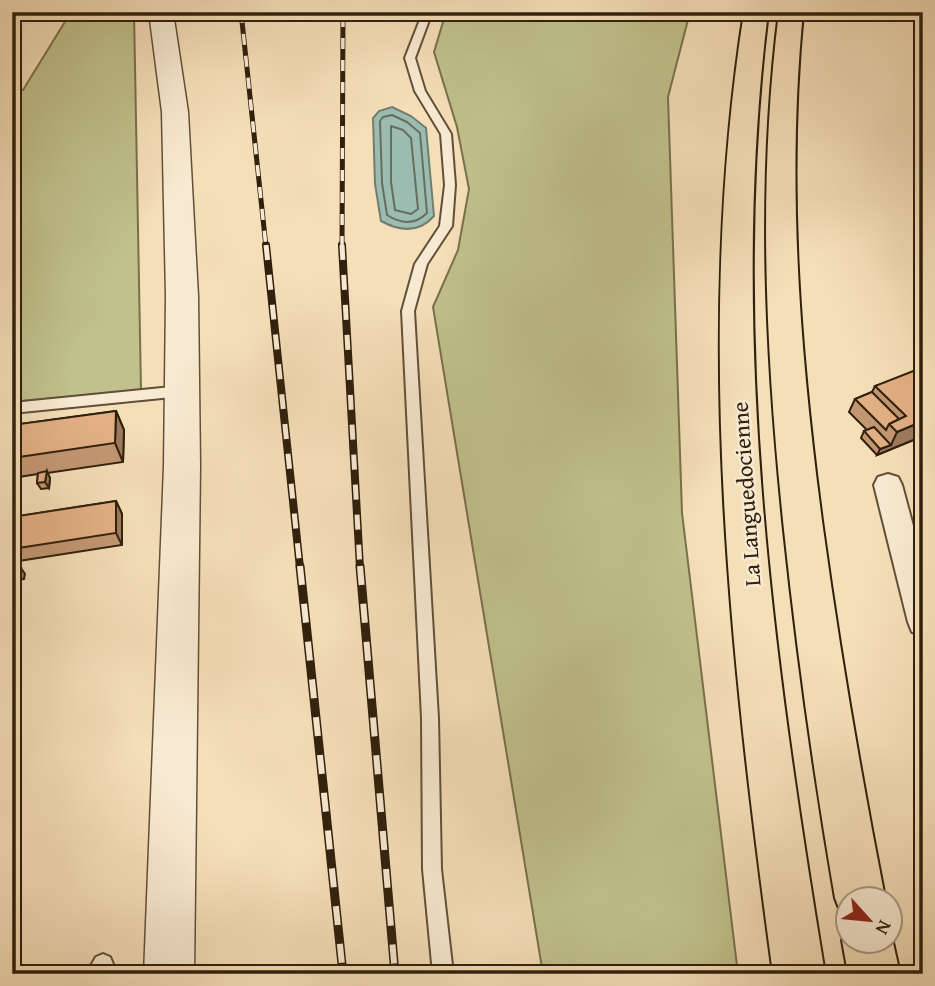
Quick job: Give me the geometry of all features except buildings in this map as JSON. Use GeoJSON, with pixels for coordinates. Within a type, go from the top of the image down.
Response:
{"type":"FeatureCollection","features":[{"type":"Feature","properties":{"kind":"highway","name":"La Languedocienne"},"geometry":{"type":"LineString","coordinates":[[756,12],[742,117],[735,255],[743,485],[771,771],[799,974]]}},
{"type":"Feature","properties":{"kind":"highway"},"geometry":{"type":"LineString","coordinates":[[791,12],[782,100],[779,172],[788,379],[814,614],[858,884]]}},
{"type":"Feature","properties":{"kind":"highway"},"geometry":{"type":"LineString","coordinates":[[870,954],[874,974]]}},
{"type":"Feature","properties":{"kind":"street"},"geometry":{"type":"LineString","coordinates":[[161,12],[175,112],[182,296],[169,974]]}},
{"type":"Feature","properties":{"kind":"street"},"geometry":{"type":"LineString","coordinates":[[888,485],[923,622]]}},
{"type":"Feature","properties":{"kind":"lane"},"geometry":{"type":"LineString","coordinates":[[428,12],[410,58],[420,91],[446,134],[450,186],[446,226],[421,264],[408,311],[430,718],[432,869],[443,974]]}},
{"type":"Feature","properties":{"kind":"lane"},"geometry":{"type":"LineString","coordinates":[[12,408],[182,391]]}},
{"type":"Feature","properties":{"kind":"green space"},"geometry":{"type":"Polygon","coordinates":[[[71,12],[134,12],[141,390],[12,402],[12,90],[23,90],[71,12]]]}},
{"type":"Feature","properties":{"kind":"green space"},"geometry":{"type":"Polygon","coordinates":[[[446,12],[690,12],[668,97],[682,513],[738,974],[543,974],[433,307],[458,250],[469,189],[457,127],[434,52],[446,12]]]}},
{"type":"Feature","properties":{"kind":"water"},"geometry":{"type":"Polygon","coordinates":[[[392,107],[411,116],[426,128],[434,216],[416,228],[403,229],[381,221],[375,184],[373,118],[379,111],[392,107]]]}},
{"type":"Feature","properties":{"kind":"railway"},"geometry":{"type":"LineString","coordinates":[[241,12],[266,247]]}},
{"type":"Feature","properties":{"kind":"railway"},"geometry":{"type":"LineString","coordinates":[[342,245],[343,12]]}},
{"type":"Feature","properties":{"kind":"railway"},"geometry":{"type":"LineString","coordinates":[[266,245],[300,568]]}},
{"type":"Feature","properties":{"kind":"railway"},"geometry":{"type":"LineString","coordinates":[[342,245],[360,568]]}},
{"type":"Feature","properties":{"kind":"railway"},"geometry":{"type":"LineString","coordinates":[[300,566],[343,974]]}},
{"type":"Feature","properties":{"kind":"railway"},"geometry":{"type":"LineString","coordinates":[[360,566],[395,974]]}}]}
